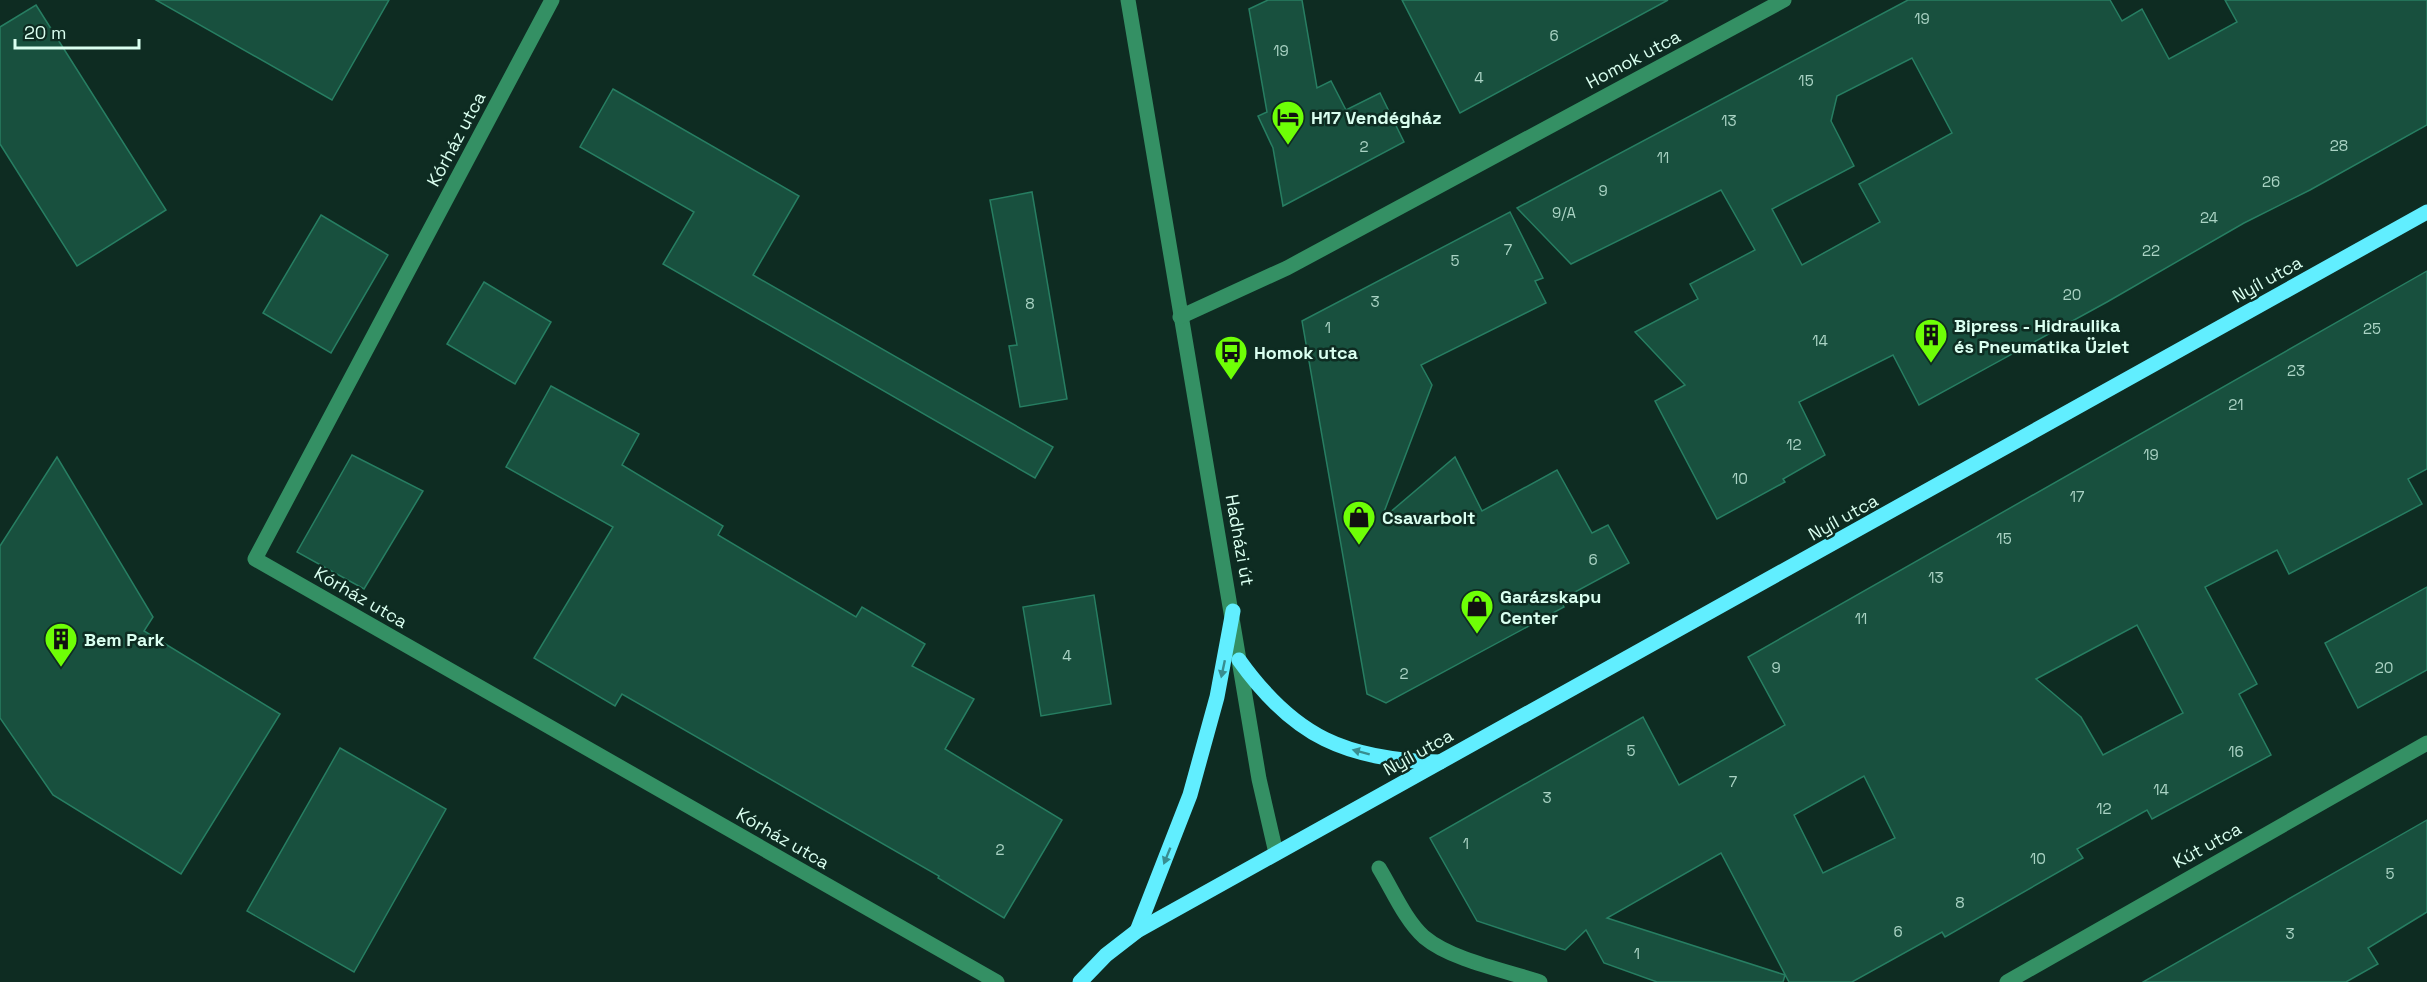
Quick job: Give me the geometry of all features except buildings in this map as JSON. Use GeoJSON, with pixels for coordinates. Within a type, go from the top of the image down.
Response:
{"type":"FeatureCollection","features":[{"type":"Feature","properties":{"kind":"main road","name":"Nyíl utca"},"geometry":{"type":"LineString","coordinates":[[1276,852],[2427,212]]}},
{"type":"Feature","properties":{"kind":"main road"},"geometry":{"type":"LineString","coordinates":[[1137,931],[1190,795],[1217,697],[1233,611]]}},
{"type":"Feature","properties":{"kind":"main road"},"geometry":{"type":"LineString","coordinates":[[1239,660],[1275,705],[1294,722],[1321,738],[1368,754],[1440,762]]}},
{"type":"Feature","properties":{"kind":"main road"},"geometry":{"type":"LineString","coordinates":[[1080,982],[1106,955],[1137,931],[1276,852]]}},
{"type":"Feature","properties":{"kind":"street","name":"Kórház utca"},"geometry":{"type":"LineString","coordinates":[[552,0],[255,559],[997,982]]}},
{"type":"Feature","properties":{"kind":"street","name":"Hadházi út"},"geometry":{"type":"LineString","coordinates":[[1128,0],[1180,317],[1233,611],[1259,779],[1276,852]]}},
{"type":"Feature","properties":{"kind":"street","name":"Homok utca"},"geometry":{"type":"LineString","coordinates":[[1180,317],[1287,268],[1784,0]]}},
{"type":"Feature","properties":{"kind":"street","name":"Kút utca"},"geometry":{"type":"LineString","coordinates":[[2007,982],[2427,743]]}},
{"type":"Feature","properties":{"kind":"street"},"geometry":{"type":"LineString","coordinates":[[1379,868],[1417,930],[1430,942],[1464,957],[1540,982]]}},
{"type":"Feature","properties":{"kind":"place","name":"H17 Vendégház"},"geometry":{"type":"Point","coordinates":[1288,146]}},
{"type":"Feature","properties":{"kind":"place","name":"Bipress - Hidraulika és Pneumatika Üzlet"},"geometry":{"type":"Point","coordinates":[1931,364]}},
{"type":"Feature","properties":{"kind":"place","name":"Homok utca"},"geometry":{"type":"Point","coordinates":[1231,381]}},
{"type":"Feature","properties":{"kind":"place","name":"Csavarbolt"},"geometry":{"type":"Point","coordinates":[1359,546]}},
{"type":"Feature","properties":{"kind":"place","name":"Garázskapu Center"},"geometry":{"type":"Point","coordinates":[1477,635]}},
{"type":"Feature","properties":{"kind":"place","name":"Bem Park"},"geometry":{"type":"Point","coordinates":[61,668]}}]}
